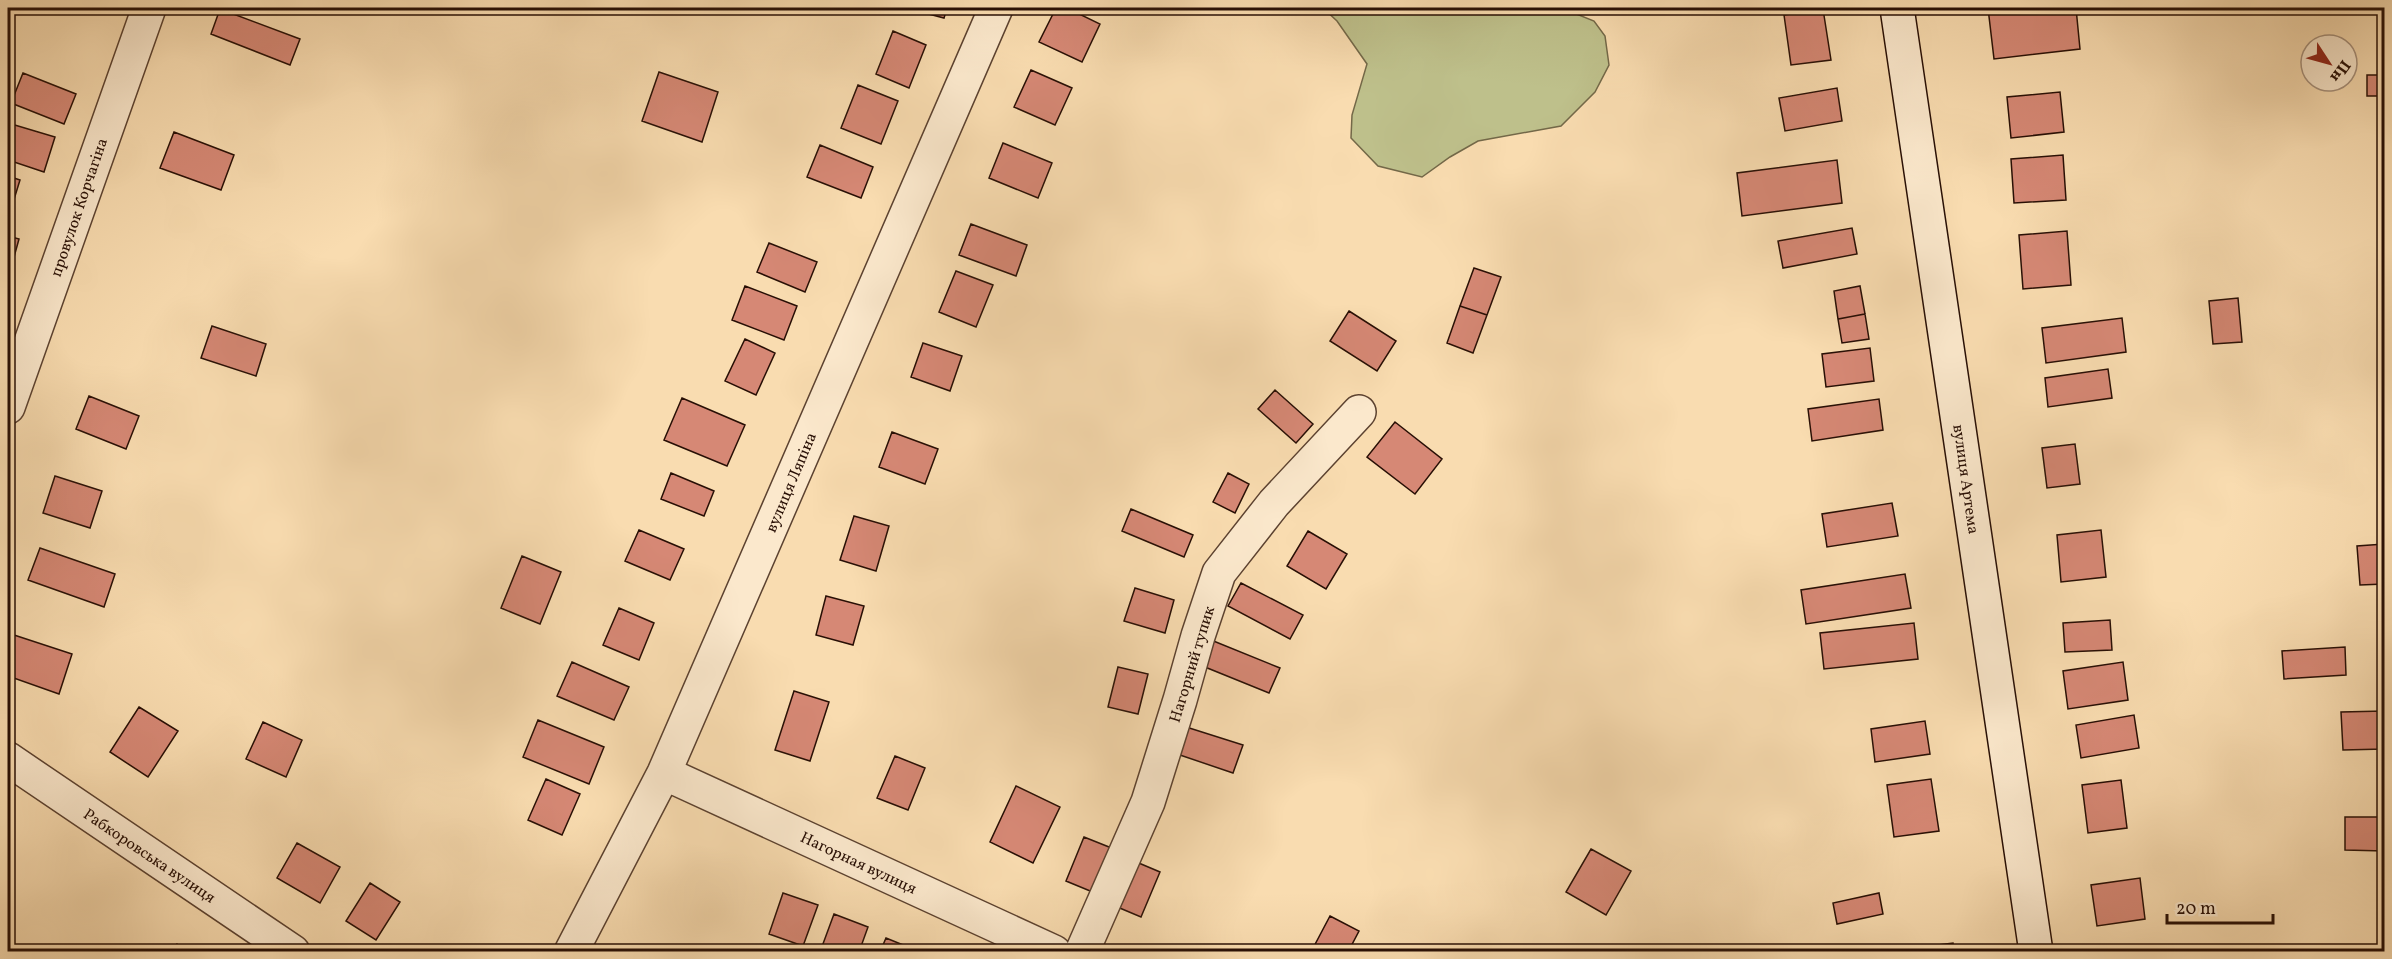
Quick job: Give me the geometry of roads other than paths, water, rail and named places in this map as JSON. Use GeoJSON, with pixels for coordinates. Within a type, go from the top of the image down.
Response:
{"type":"FeatureCollection","features":[{"type":"Feature","properties":{"kind":"street","name":"провулок Корчагіна"},"geometry":{"type":"LineString","coordinates":[[8,407],[149,8]]}},
{"type":"Feature","properties":{"kind":"street","name":"вулиця Ляпіна"},"geometry":{"type":"LineString","coordinates":[[571,951],[664,773],[996,8]]}},
{"type":"Feature","properties":{"kind":"street","name":"вулиця Артема"},"geometry":{"type":"LineString","coordinates":[[1897,8],[2037,951]]}},
{"type":"Feature","properties":{"kind":"street","name":"Нагорний тупик"},"geometry":{"type":"LineString","coordinates":[[1082,951],[1148,802],[1219,573],[1274,503],[1359,412]]}},
{"type":"Feature","properties":{"kind":"street","name":"Рабкоровська вулиця"},"geometry":{"type":"LineString","coordinates":[[8,759],[293,951]]}},
{"type":"Feature","properties":{"kind":"street","name":"Нагорная вулиця"},"geometry":{"type":"LineString","coordinates":[[664,773],[1053,951]]}}]}
